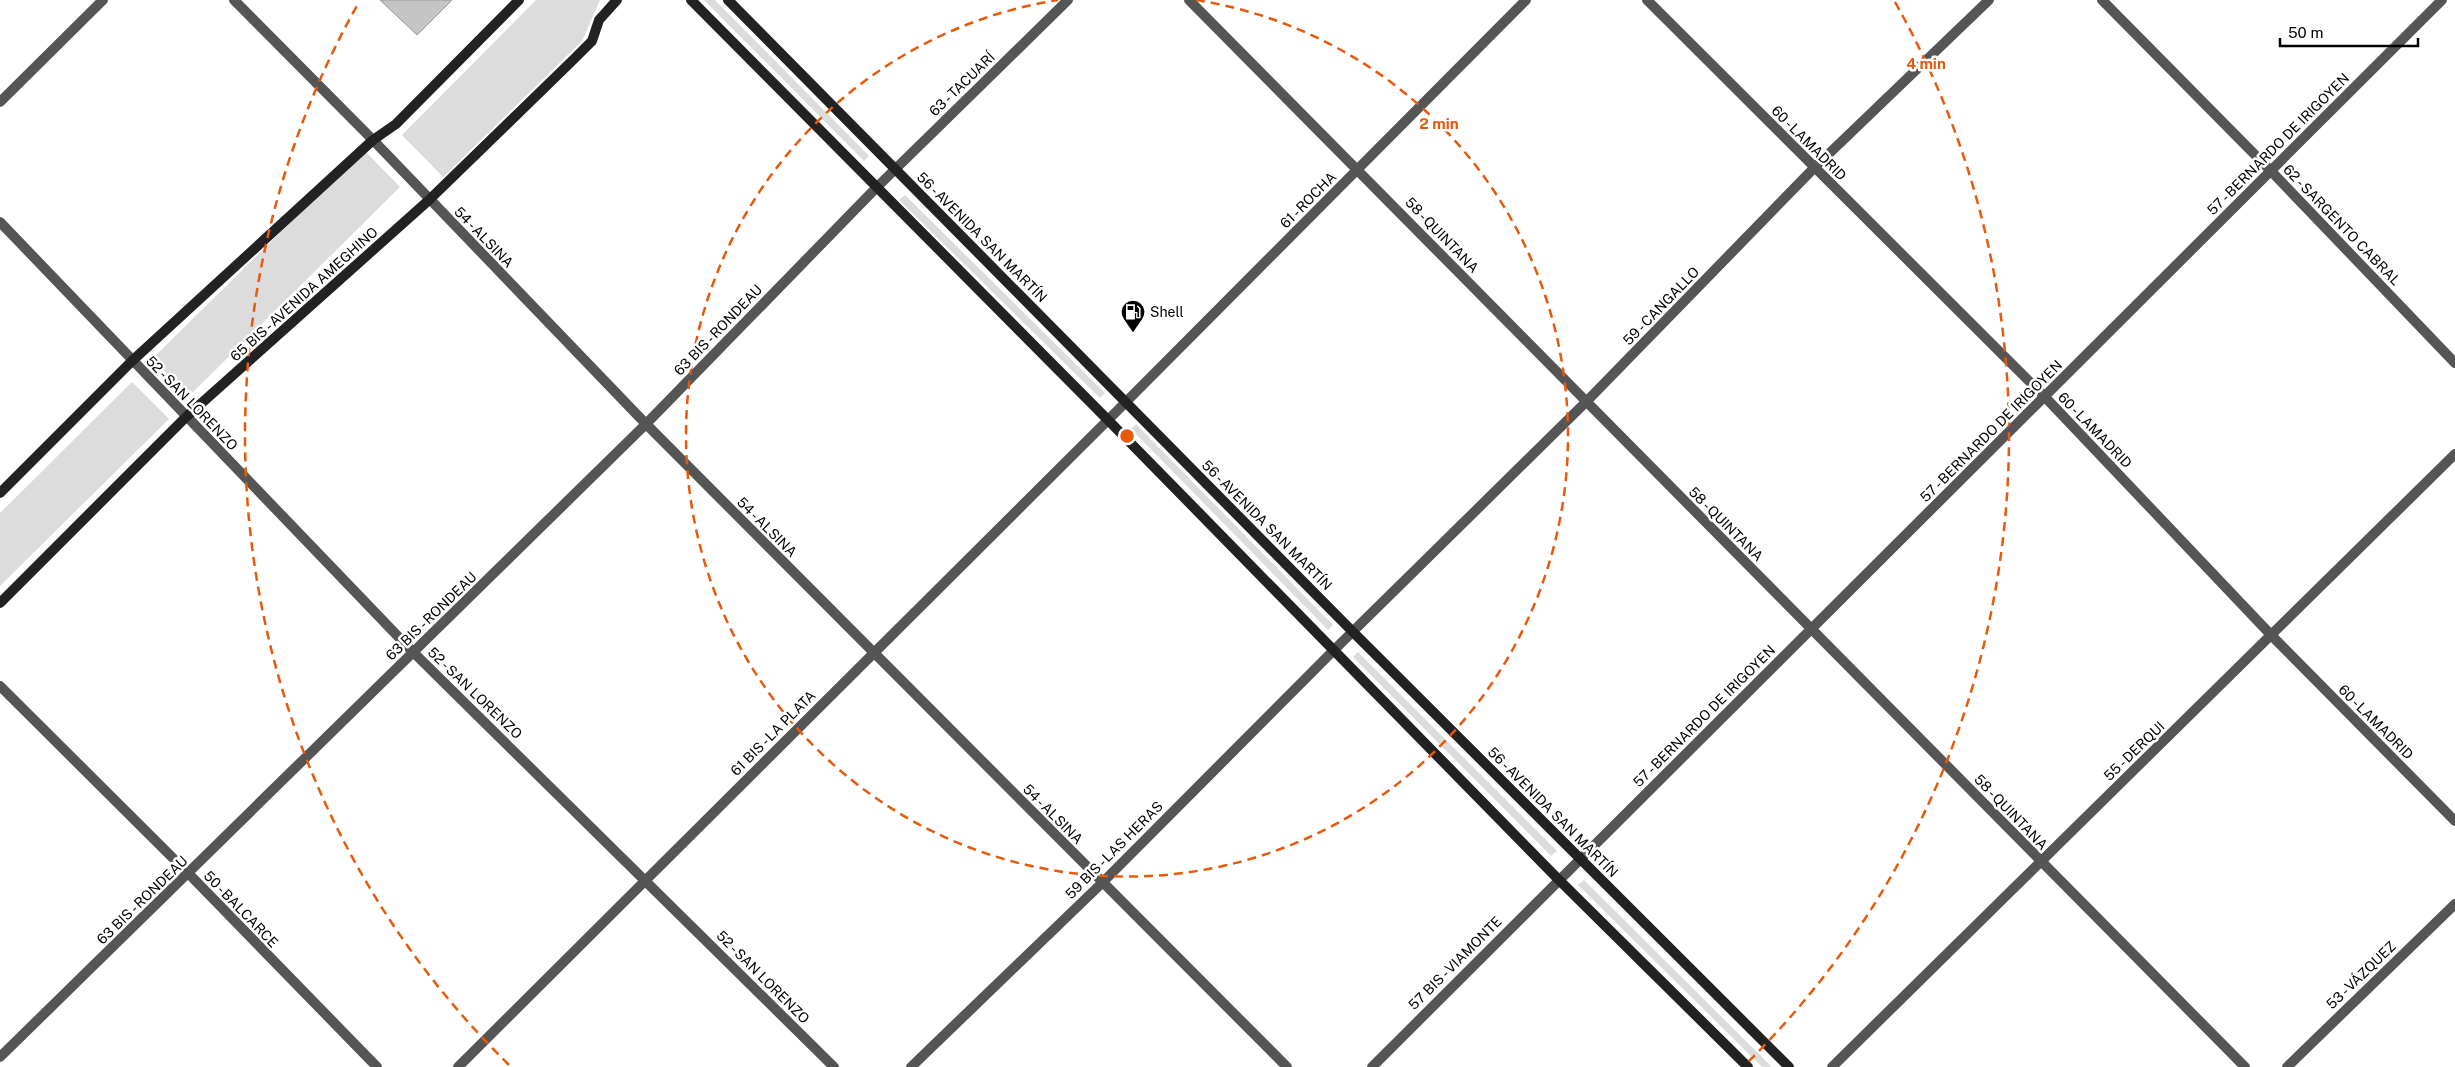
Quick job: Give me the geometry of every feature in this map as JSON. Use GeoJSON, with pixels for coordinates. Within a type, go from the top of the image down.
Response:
{"type":"FeatureCollection","features":[{"type":"Feature","properties":{"kind":"main road"},"geometry":{"type":"LineString","coordinates":[[0,493],[132,362],[373,140],[396,124],[519,0]]}},
{"type":"Feature","properties":{"kind":"main road","name":"65 BIS - AVENIDA AMEGHINO"},"geometry":{"type":"LineString","coordinates":[[0,603],[186,417],[429,200],[592,40],[598,20],[617,0]]}},
{"type":"Feature","properties":{"kind":"main road"},"geometry":{"type":"LineString","coordinates":[[691,0],[1108,420],[1558,879],[1748,1067]]}},
{"type":"Feature","properties":{"kind":"main road","name":"56 - AVENIDA SAN MARTÍN"},"geometry":{"type":"LineString","coordinates":[[728,0],[1353,632],[1789,1067]]}},
{"type":"Feature","properties":{"kind":"street"},"geometry":{"type":"LineString","coordinates":[[0,102],[103,0]]}},
{"type":"Feature","properties":{"kind":"street","name":"54 - ALSINA"},"geometry":{"type":"LineString","coordinates":[[234,0],[373,140],[646,424],[1287,1067]]}},
{"type":"Feature","properties":{"kind":"street","name":"63 - TACUARÍ"},"geometry":{"type":"LineString","coordinates":[[876,188],[1068,0]]}},
{"type":"Feature","properties":{"kind":"street","name":"58 - QUINTANA"},"geometry":{"type":"LineString","coordinates":[[1189,0],[1358,169],[2040,862],[2245,1067]]}},
{"type":"Feature","properties":{"kind":"street","name":"61 - ROCHA"},"geometry":{"type":"LineString","coordinates":[[1108,420],[1526,0]]}},
{"type":"Feature","properties":{"kind":"street","name":"60 - LAMADRID"},"geometry":{"type":"LineString","coordinates":[[1646,0],[2045,397],[2272,636],[2455,821]]}},
{"type":"Feature","properties":{"kind":"street","name":"59 - CANGALLO"},"geometry":{"type":"LineString","coordinates":[[1353,632],[1586,402],[1814,168],[1989,0]]}},
{"type":"Feature","properties":{"kind":"street","name":"62 - SARGENTO CABRAL"},"geometry":{"type":"LineString","coordinates":[[2102,0],[2270,170],[2455,363]]}},
{"type":"Feature","properties":{"kind":"street","name":"57 - BERNARDO DE IRIGOYEN"},"geometry":{"type":"LineString","coordinates":[[1558,879],[2045,397],[2442,0]]}},
{"type":"Feature","properties":{"kind":"street","name":"63 BIS - RONDEAU"},"geometry":{"type":"LineString","coordinates":[[0,1058],[646,424],[876,188]]}},
{"type":"Feature","properties":{"kind":"street","name":"52 - SAN LORENZO"},"geometry":{"type":"LineString","coordinates":[[0,222],[132,362],[413,652],[834,1067]]}},
{"type":"Feature","properties":{"kind":"street","name":"61 BIS - LA PLATA"},"geometry":{"type":"LineString","coordinates":[[458,1067],[1108,420]]}},
{"type":"Feature","properties":{"kind":"street","name":"55 - DERQUI"},"geometry":{"type":"LineString","coordinates":[[1832,1067],[2455,454]]}},
{"type":"Feature","properties":{"kind":"street","name":"59 BIS - LAS HERAS"},"geometry":{"type":"LineString","coordinates":[[911,1067],[1102,883],[1353,632]]}},
{"type":"Feature","properties":{"kind":"street","name":"50 - BALCARCE"},"geometry":{"type":"LineString","coordinates":[[0,686],[189,874],[377,1067]]}},
{"type":"Feature","properties":{"kind":"street","name":"57 BIS - VIAMONTE"},"geometry":{"type":"LineString","coordinates":[[1372,1067],[1558,879]]}},
{"type":"Feature","properties":{"kind":"street","name":"53 - VÁZQUEZ"},"geometry":{"type":"LineString","coordinates":[[2287,1067],[2455,904]]}},
{"type":"Feature","properties":{"kind":"shaded area"},"geometry":{"type":"Polygon","coordinates":[[[536,0],[600,0],[582,41],[443,177],[402,135],[536,0]]]}},
{"type":"Feature","properties":{"kind":"shaded area"},"geometry":{"type":"Polygon","coordinates":[[[704,0],[715,0],[869,156],[864,161],[704,0]]]}},
{"type":"Feature","properties":{"kind":"shaded area"},"geometry":{"type":"Polygon","coordinates":[[[364,150],[400,187],[189,396],[152,359],[364,150]]]}},
{"type":"Feature","properties":{"kind":"shaded area"},"geometry":{"type":"Polygon","coordinates":[[[905,195],[1105,393],[1100,398],[899,200],[905,195]]]}},
{"type":"Feature","properties":{"kind":"shaded area"},"geometry":{"type":"Polygon","coordinates":[[[132,382],[169,419],[0,586],[0,513],[132,382]]]}},
{"type":"Feature","properties":{"kind":"shaded area"},"geometry":{"type":"Polygon","coordinates":[[[1136,424],[1333,625],[1328,630],[1131,429],[1136,424]]]}},
{"type":"Feature","properties":{"kind":"shaded area"},"geometry":{"type":"Polygon","coordinates":[[[1358,652],[1557,851],[1551,856],[1353,657],[1358,652]]]}},
{"type":"Feature","properties":{"kind":"shaded area"},"geometry":{"type":"Polygon","coordinates":[[[1584,880],[1772,1067],[1762,1067],[1578,885],[1584,880]]]}},
{"type":"Feature","properties":{"kind":"building"},"geometry":{"type":"Polygon","coordinates":[[[380,0],[452,0],[417,35],[380,0]]]}},
{"type":"Feature","properties":{"kind":"place","name":"Shell"},"geometry":{"type":"Point","coordinates":[1133,333]}}]}
